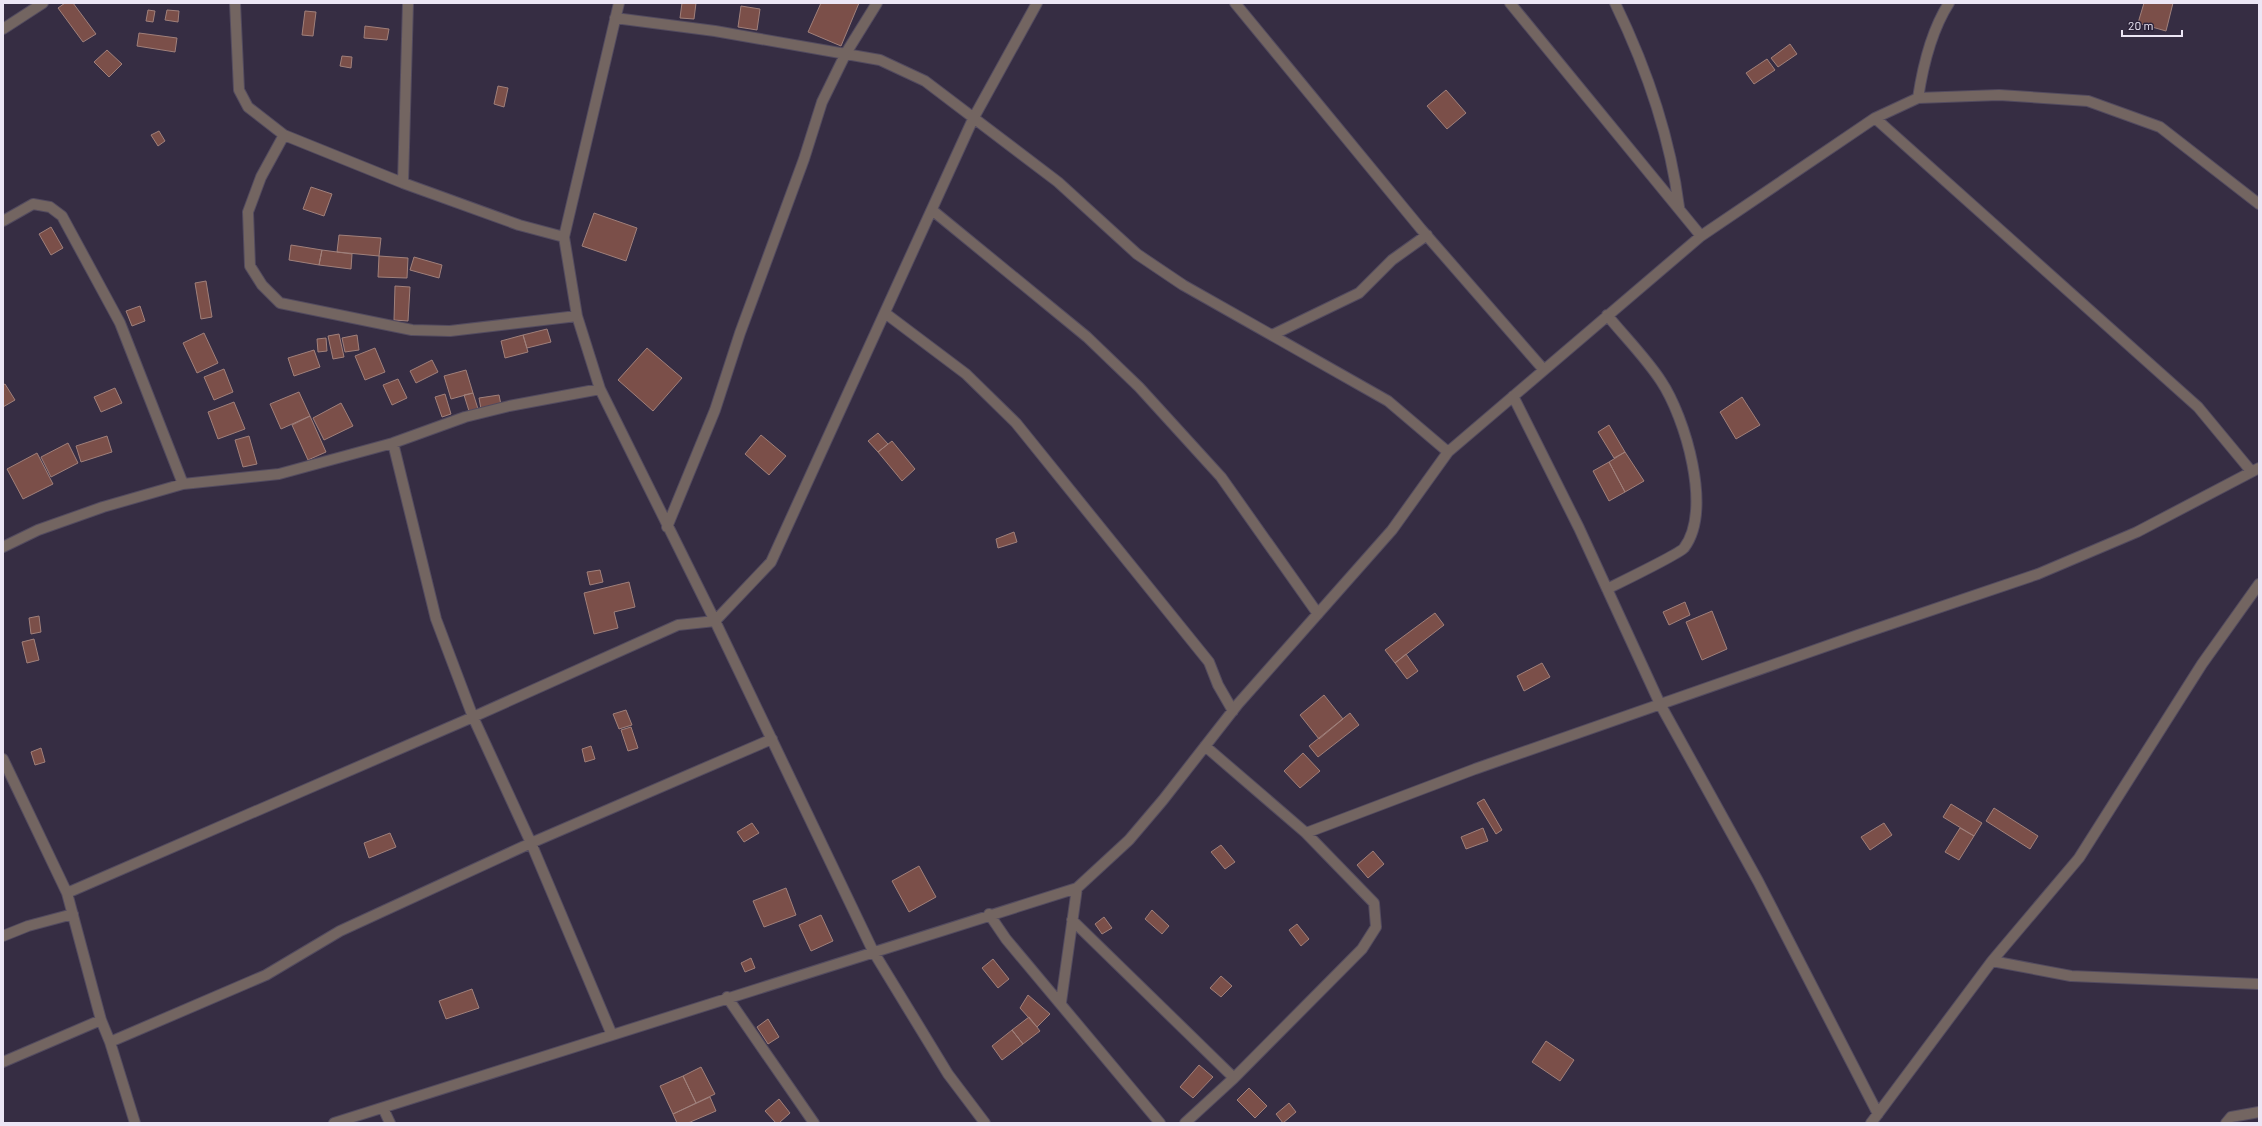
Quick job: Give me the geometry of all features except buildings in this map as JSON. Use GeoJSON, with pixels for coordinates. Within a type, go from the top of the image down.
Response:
{"type":"FeatureCollection","features":[{"type":"Feature","properties":{"kind":"street"},"geometry":{"type":"LineString","coordinates":[[3,29],[44,3]]}},
{"type":"Feature","properties":{"kind":"street"},"geometry":{"type":"LineString","coordinates":[[235,3],[239,90],[248,107],[284,135],[403,183],[519,225],[564,237]]}},
{"type":"Feature","properties":{"kind":"street"},"geometry":{"type":"LineString","coordinates":[[403,183],[408,3]]}},
{"type":"Feature","properties":{"kind":"street"},"geometry":{"type":"LineString","coordinates":[[619,3],[564,237],[577,316],[600,389],[667,527],[715,621],[874,951],[948,1074],[985,1123]]}},
{"type":"Feature","properties":{"kind":"street"},"geometry":{"type":"LineString","coordinates":[[667,527],[715,410],[740,333],[804,159],[822,102],[846,53],[877,3]]}},
{"type":"Feature","properties":{"kind":"street"},"geometry":{"type":"LineString","coordinates":[[67,893],[473,717],[678,625],[715,621],[771,562],[973,119],[1037,3]]}},
{"type":"Feature","properties":{"kind":"street"},"geometry":{"type":"LineString","coordinates":[[1235,3],[1426,235],[1544,370]]}},
{"type":"Feature","properties":{"kind":"street"},"geometry":{"type":"LineString","coordinates":[[1510,3],[1679,207],[1701,236]]}},
{"type":"Feature","properties":{"kind":"street"},"geometry":{"type":"LineString","coordinates":[[1615,3],[1628,30],[1666,134],[1674,166],[1679,207]]}},
{"type":"Feature","properties":{"kind":"street"},"geometry":{"type":"LineString","coordinates":[[1918,98],[1922,68],[1940,17],[1949,3]]}},
{"type":"Feature","properties":{"kind":"street"},"geometry":{"type":"LineString","coordinates":[[615,18],[846,53],[880,60],[925,81],[973,119],[1058,182],[1137,254],[1184,284],[1388,400],[1448,452]]}},
{"type":"Feature","properties":{"kind":"street"},"geometry":{"type":"LineString","coordinates":[[334,1123],[989,914],[1077,888],[1128,840],[1233,711],[1392,530],[1448,452],[1701,236],[1875,118],[1918,98],[1999,95],[2088,102],[2160,127],[2259,204]]}},
{"type":"Feature","properties":{"kind":"street"},"geometry":{"type":"LineString","coordinates":[[1306,833],[1475,769],[2038,574],[2136,532],[2255,469],[2198,407],[1875,118]]}},
{"type":"Feature","properties":{"kind":"street"},"geometry":{"type":"LineString","coordinates":[[284,135],[261,177],[248,212],[250,266],[262,285],[280,303],[412,330],[450,331],[577,316]]}},
{"type":"Feature","properties":{"kind":"street"},"geometry":{"type":"LineString","coordinates":[[3,221],[33,204],[50,208],[62,216],[120,323],[182,484]]}},
{"type":"Feature","properties":{"kind":"street"},"geometry":{"type":"LineString","coordinates":[[932,210],[1037,294],[1087,337],[1139,386],[1221,477],[1318,614]]}},
{"type":"Feature","properties":{"kind":"street"},"geometry":{"type":"LineString","coordinates":[[1272,335],[1359,293],[1392,260],[1426,235]]}},
{"type":"Feature","properties":{"kind":"street"},"geometry":{"type":"LineString","coordinates":[[885,313],[966,374],[1016,423],[1209,662],[1218,685],[1233,711]]}},
{"type":"Feature","properties":{"kind":"street"},"geometry":{"type":"LineString","coordinates":[[1607,316],[1664,387],[1677,410],[1697,482],[1695,528],[1684,549],[1607,589]]}},
{"type":"Feature","properties":{"kind":"street"},"geometry":{"type":"LineString","coordinates":[[3,547],[38,530],[102,507],[182,484],[279,474],[392,443],[473,415],[509,406],[600,389]]}},
{"type":"Feature","properties":{"kind":"street"},"geometry":{"type":"LineString","coordinates":[[1513,396],[1579,528],[1660,704],[1758,881],[1878,1114]]}},
{"type":"Feature","properties":{"kind":"street"},"geometry":{"type":"LineString","coordinates":[[392,443],[436,619],[473,717],[531,843],[612,1034]]}},
{"type":"Feature","properties":{"kind":"street"},"geometry":{"type":"LineString","coordinates":[[1871,1123],[1992,961],[2078,858],[2202,664],[2259,584]]}},
{"type":"Feature","properties":{"kind":"street"},"geometry":{"type":"LineString","coordinates":[[110,1042],[266,975],[340,931],[531,843],[772,739]]}},
{"type":"Feature","properties":{"kind":"street"},"geometry":{"type":"LineString","coordinates":[[1185,1123],[1234,1078],[1362,949],[1376,927],[1374,903],[1306,833],[1205,746]]}},
{"type":"Feature","properties":{"kind":"street"},"geometry":{"type":"LineString","coordinates":[[4,765],[67,893],[101,1020],[110,1042],[135,1123]]}},
{"type":"Feature","properties":{"kind":"street"},"geometry":{"type":"LineString","coordinates":[[1061,1002],[1077,888]]}},
{"type":"Feature","properties":{"kind":"street"},"geometry":{"type":"LineString","coordinates":[[3,936],[28,926],[73,914]]}},
{"type":"Feature","properties":{"kind":"street"},"geometry":{"type":"LineString","coordinates":[[989,914],[1006,939],[1061,1002],[1160,1123]]}},
{"type":"Feature","properties":{"kind":"street"},"geometry":{"type":"LineString","coordinates":[[1072,920],[1234,1078]]}},
{"type":"Feature","properties":{"kind":"street"},"geometry":{"type":"LineString","coordinates":[[1992,961],[2071,976],[2259,984]]}},
{"type":"Feature","properties":{"kind":"street"},"geometry":{"type":"LineString","coordinates":[[727,997],[809,1121]]}},
{"type":"Feature","properties":{"kind":"street"},"geometry":{"type":"LineString","coordinates":[[3,1062],[101,1020]]}},
{"type":"Feature","properties":{"kind":"street"},"geometry":{"type":"LineString","coordinates":[[383,1108],[390,1123]]}},
{"type":"Feature","properties":{"kind":"street"},"geometry":{"type":"LineString","coordinates":[[2226,1123],[2231,1117],[2259,1112]]}}]}
